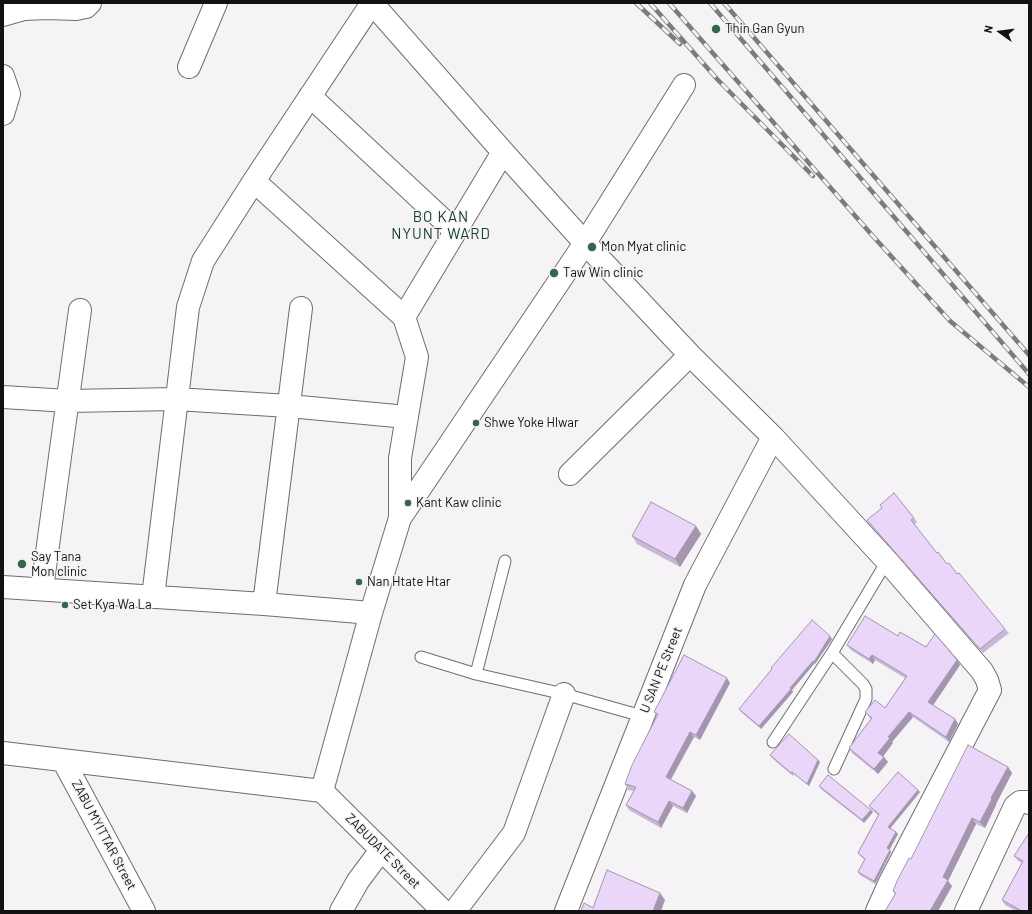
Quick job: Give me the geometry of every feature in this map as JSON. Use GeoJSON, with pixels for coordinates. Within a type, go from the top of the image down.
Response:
{"type":"FeatureCollection","features":[{"type":"Feature","properties":{"kind":"street"},"geometry":{"type":"LineString","coordinates":[[3,15],[32,9],[76,9],[86,7],[90,3]]}},
{"type":"Feature","properties":{"kind":"street"},"geometry":{"type":"LineString","coordinates":[[189,67],[216,3]]}},
{"type":"Feature","properties":{"kind":"street"},"geometry":{"type":"LineString","coordinates":[[153,597],[188,307],[203,261],[372,3],[502,152],[585,243],[690,355],[773,437],[887,560],[982,671],[988,680],[990,690],[894,875],[877,911]]}},
{"type":"Feature","properties":{"kind":"street"},"geometry":{"type":"LineString","coordinates":[[3,76],[9,94],[3,114]]}},
{"type":"Feature","properties":{"kind":"street"},"geometry":{"type":"LineString","coordinates":[[3,753],[322,791],[371,613],[400,518],[585,243],[684,85]]}},
{"type":"Feature","properties":{"kind":"street"},"geometry":{"type":"LineString","coordinates":[[310,96],[455,230]]}},
{"type":"Feature","properties":{"kind":"street"},"geometry":{"type":"LineString","coordinates":[[404,317],[502,152]]}},
{"type":"Feature","properties":{"kind":"street"},"geometry":{"type":"LineString","coordinates":[[254,181],[404,317],[417,357],[400,458],[400,518]]}},
{"type":"Feature","properties":{"kind":"street"},"geometry":{"type":"LineString","coordinates":[[264,604],[301,308]]}},
{"type":"Feature","properties":{"kind":"street"},"geometry":{"type":"LineString","coordinates":[[42,589],[80,310]]}},
{"type":"Feature","properties":{"kind":"street"},"geometry":{"type":"LineString","coordinates":[[570,474],[690,355]]}},
{"type":"Feature","properties":{"kind":"street"},"geometry":{"type":"LineString","coordinates":[[3,397],[68,401],[176,399],[289,406],[407,417]]}},
{"type":"Feature","properties":{"kind":"street","name":"U SAN PE Street"},"geometry":{"type":"LineString","coordinates":[[566,911],[695,585],[773,437]]}},
{"type":"Feature","properties":{"kind":"street"},"geometry":{"type":"LineString","coordinates":[[3,587],[264,604],[371,613]]}},
{"type":"Feature","properties":{"kind":"street"},"geometry":{"type":"LineString","coordinates":[[455,911],[514,833],[564,694]]}},
{"type":"Feature","properties":{"kind":"street","name":"ZABU MYITTAR Street"},"geometry":{"type":"LineString","coordinates":[[63,760],[144,911]]}},
{"type":"Feature","properties":{"kind":"street","name":"ZABUDATE Street"},"geometry":{"type":"LineString","coordinates":[[322,791],[443,911]]}},
{"type":"Feature","properties":{"kind":"street"},"geometry":{"type":"LineString","coordinates":[[971,909],[1015,806],[1020,802],[1027,802],[1029,804]]}},
{"type":"Feature","properties":{"kind":"street"},"geometry":{"type":"LineString","coordinates":[[341,911],[358,881],[381,850]]}},
{"type":"Feature","properties":{"kind":"lane"},"geometry":{"type":"LineString","coordinates":[[773,742],[832,653],[887,560]]}},
{"type":"Feature","properties":{"kind":"lane"},"geometry":{"type":"LineString","coordinates":[[476,674],[505,561]]}},
{"type":"Feature","properties":{"kind":"lane"},"geometry":{"type":"LineString","coordinates":[[832,653],[863,684],[866,689],[866,699],[834,769]]}},
{"type":"Feature","properties":{"kind":"lane"},"geometry":{"type":"LineString","coordinates":[[421,657],[476,674],[564,694],[642,716]]}},
{"type":"Feature","properties":{"kind":"building"},"geometry":{"type":"Polygon","coordinates":[[[894,493],[914,518],[911,520],[937,553],[938,552],[947,564],[949,563],[957,574],[959,573],[1005,629],[980,649],[867,520],[882,508],[880,505],[894,493]]]}},
{"type":"Feature","properties":{"kind":"building"},"geometry":{"type":"Polygon","coordinates":[[[651,502],[696,526],[675,559],[632,536],[651,502]]]}},
{"type":"Feature","properties":{"kind":"building"},"geometry":{"type":"Polygon","coordinates":[[[865,616],[898,636],[900,632],[926,647],[935,634],[957,660],[928,702],[955,719],[946,737],[909,712],[888,737],[890,738],[878,753],[884,757],[874,769],[849,748],[872,718],[865,712],[875,700],[885,708],[907,676],[872,655],[869,659],[847,645],[865,616]]]}},
{"type":"Feature","properties":{"kind":"building"},"geometry":{"type":"Polygon","coordinates":[[[812,620],[830,636],[814,662],[813,661],[759,726],[739,709],[772,669],[771,668],[812,620]]]}},
{"type":"Feature","properties":{"kind":"building"},"geometry":{"type":"Polygon","coordinates":[[[684,655],[727,678],[696,735],[690,732],[666,777],[692,791],[683,808],[669,801],[658,822],[626,805],[636,787],[625,784],[632,765],[658,714],[654,712],[684,655]]]}},
{"type":"Feature","properties":{"kind":"building"},"geometry":{"type":"Polygon","coordinates":[[[789,734],[818,760],[807,784],[792,772],[791,773],[770,755],[789,734]]]}},
{"type":"Feature","properties":{"kind":"building"},"geometry":{"type":"Polygon","coordinates":[[[968,745],[1008,767],[991,798],[992,799],[980,822],[972,818],[943,877],[948,880],[930,911],[885,911],[896,893],[893,891],[897,881],[909,858],[911,859],[968,745]]]}},
{"type":"Feature","properties":{"kind":"building"},"geometry":{"type":"Polygon","coordinates":[[[898,772],[918,790],[888,827],[896,832],[887,848],[890,850],[874,881],[858,872],[865,859],[858,853],[879,814],[869,806],[898,772]]]}},
{"type":"Feature","properties":{"kind":"building"},"geometry":{"type":"Polygon","coordinates":[[[828,775],[871,810],[862,820],[819,786],[828,775]]]}},
{"type":"Feature","properties":{"kind":"building"},"geometry":{"type":"Polygon","coordinates":[[[1029,833],[1029,911],[1022,911],[1002,900],[1023,861],[1014,856],[1029,833]]]}},
{"type":"Feature","properties":{"kind":"building"},"geometry":{"type":"Polygon","coordinates":[[[607,870],[660,893],[653,911],[581,911],[584,903],[593,908],[607,870]]]}},
{"type":"Feature","properties":{"kind":"railway"},"geometry":{"type":"LineString","coordinates":[[636,3],[680,44]]}},
{"type":"Feature","properties":{"kind":"railway"},"geometry":{"type":"LineString","coordinates":[[650,3],[717,79],[813,176]]}},
{"type":"Feature","properties":{"kind":"railway"},"geometry":{"type":"LineString","coordinates":[[669,3],[871,234],[950,321],[1029,387]]}},
{"type":"Feature","properties":{"kind":"railway"},"geometry":{"type":"LineString","coordinates":[[710,3],[1029,374]]}},
{"type":"Feature","properties":{"kind":"railway"},"geometry":{"type":"LineString","coordinates":[[724,3],[1029,355]]}},
{"type":"Feature","properties":{"kind":"place","name":"Thin Gan Gyun"},"geometry":{"type":"Point","coordinates":[716,29]}},
{"type":"Feature","properties":{"kind":"place","name":"Mon Myat clinic"},"geometry":{"type":"Point","coordinates":[592,247]}},
{"type":"Feature","properties":{"kind":"place","name":"Taw Win clinic"},"geometry":{"type":"Point","coordinates":[554,273]}},
{"type":"Feature","properties":{"kind":"place","name":"Shwe Yoke Hlwar"},"geometry":{"type":"Point","coordinates":[476,423]}},
{"type":"Feature","properties":{"kind":"place","name":"Kant Kaw clinic"},"geometry":{"type":"Point","coordinates":[408,503]}},
{"type":"Feature","properties":{"kind":"place","name":"Say Tana Mon clinic"},"geometry":{"type":"Point","coordinates":[22,564]}},
{"type":"Feature","properties":{"kind":"place","name":"Nan Htate Htar"},"geometry":{"type":"Point","coordinates":[359,582]}},
{"type":"Feature","properties":{"kind":"place","name":"Set Kya Wa La"},"geometry":{"type":"Point","coordinates":[65,605]}},
{"type":"Feature","properties":{"kind":"district","name":"BO KAN NYUNT WARD"},"geometry":{"type":"Point","coordinates":[441,226]}}]}
